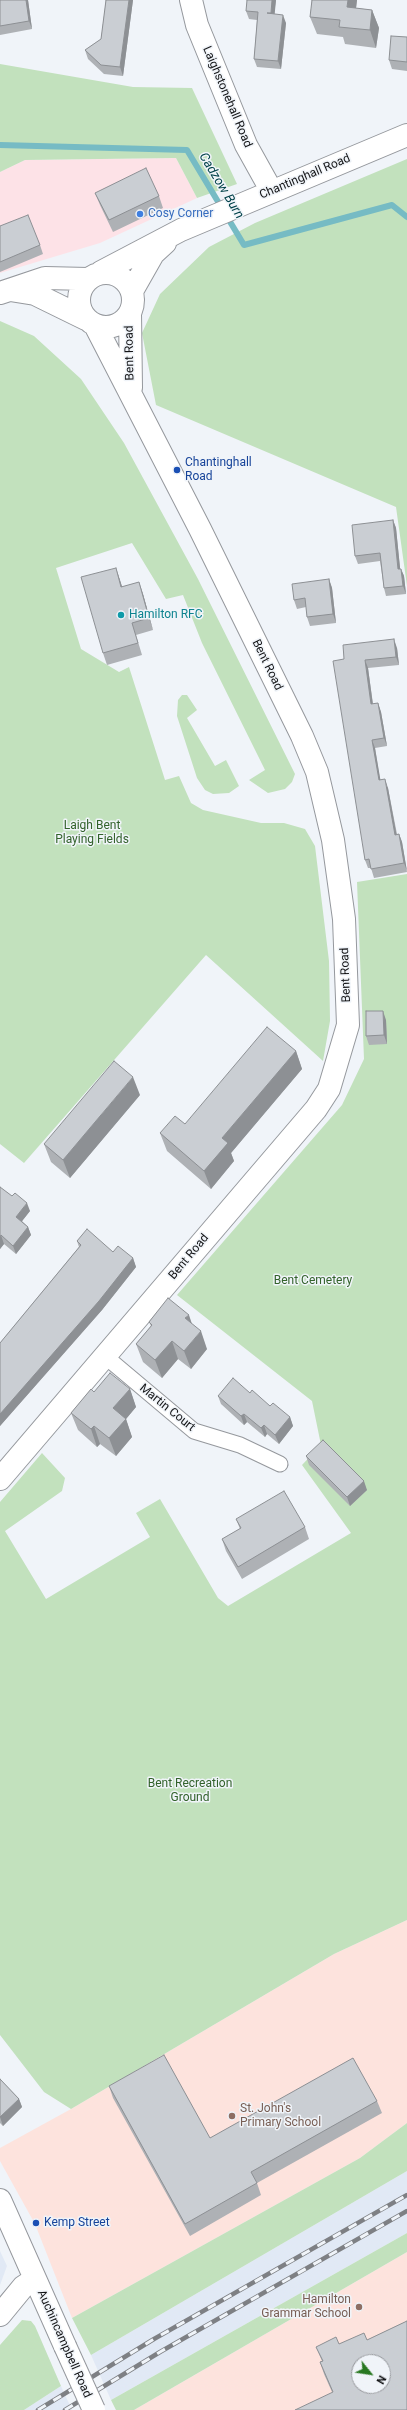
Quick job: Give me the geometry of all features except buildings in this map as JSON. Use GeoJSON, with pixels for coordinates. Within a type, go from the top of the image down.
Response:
{"type":"FeatureCollection","features":[{"type":"Feature","properties":{"kind":"street","name":"Laighstonehall Road"},"geometry":{"type":"LineString","coordinates":[[191,0],[196,25],[246,145],[271,190]]}},
{"type":"Feature","properties":{"kind":"street","name":"Chantinghall Road"},"geometry":{"type":"LineString","coordinates":[[94,276],[181,230],[211,216],[407,135]]}},
{"type":"Feature","properties":{"kind":"street","name":"Chantinghall Road"},"geometry":{"type":"LineString","coordinates":[[132,291],[153,254],[181,230]]}},
{"type":"Feature","properties":{"kind":"street"},"geometry":{"type":"LineString","coordinates":[[114,273],[125,280],[132,291],[134,302],[130,314],[124,321],[114,326],[105,327],[91,322],[35,294],[4,292],[45,278],[94,276],[114,273]]}},
{"type":"Feature","properties":{"kind":"street"},"geometry":{"type":"LineString","coordinates":[[91,322],[78,303],[82,286],[94,276]]}},
{"type":"Feature","properties":{"kind":"street","name":"Bent Road"},"geometry":{"type":"LineString","coordinates":[[130,314],[131,393]]}},
{"type":"Feature","properties":{"kind":"street","name":"Bent Road"},"geometry":{"type":"LineString","coordinates":[[0,1479],[316,1108],[329,1089],[348,1025],[344,919],[333,840],[317,772],[302,736],[131,393],[91,322]]}},
{"type":"Feature","properties":{"kind":"street","name":"Martin Court"},"geometry":{"type":"LineString","coordinates":[[106,1356],[194,1431],[240,1445],[280,1464]]}},
{"type":"Feature","properties":{"kind":"street","name":"Auchincampbell Road"},"geometry":{"type":"LineString","coordinates":[[0,2200],[94,2410]]}},
{"type":"Feature","properties":{"kind":"street"},"geometry":{"type":"LineString","coordinates":[[0,2315],[23,2287],[35,2279]]}},
{"type":"Feature","properties":{"kind":"shaded area"},"geometry":{"type":"Polygon","coordinates":[[[176,158],[197,198],[100,243],[0,273],[0,172],[25,160],[176,158]]]}},
{"type":"Feature","properties":{"kind":"shaded area","name":"St. John's Primary School"},"geometry":{"type":"Polygon","coordinates":[[[407,1920],[407,2123],[360,2158],[72,2318],[35,2224],[0,2161],[0,2148],[71,2109],[334,1954],[407,1920]]]}},
{"type":"Feature","properties":{"kind":"shaded area"},"geometry":{"type":"Polygon","coordinates":[[[407,2171],[407,2233],[111,2400],[91,2355],[407,2171]]]}},
{"type":"Feature","properties":{"kind":"shaded area"},"geometry":{"type":"Polygon","coordinates":[[[0,2251],[7,2266],[0,2285],[0,2251]]]}},
{"type":"Feature","properties":{"kind":"shaded area","name":"Hamilton Grammar School"},"geometry":{"type":"Polygon","coordinates":[[[407,2252],[407,2410],[134,2410],[407,2252]]]}},
{"type":"Feature","properties":{"kind":"shaded area"},"geometry":{"type":"Polygon","coordinates":[[[61,2386],[72,2410],[24,2410],[61,2386]]]}},
{"type":"Feature","properties":{"kind":"green space"},"geometry":{"type":"Polygon","coordinates":[[[0,64],[133,87],[192,88],[237,184],[197,198],[176,158],[25,160],[0,172],[0,64]]]}},
{"type":"Feature","properties":{"kind":"green space"},"geometry":{"type":"Polygon","coordinates":[[[407,159],[407,586],[396,507],[156,405],[142,333],[160,294],[209,247],[255,223],[407,159]]]}},
{"type":"Feature","properties":{"kind":"green space","name":"Laigh Bent Playing Fields"},"geometry":{"type":"Polygon","coordinates":[[[0,321],[34,336],[81,379],[124,443],[198,579],[295,774],[292,782],[285,789],[268,793],[249,780],[265,770],[202,643],[183,595],[166,599],[132,543],[56,568],[81,649],[119,672],[129,667],[165,780],[179,776],[191,803],[203,810],[261,823],[284,823],[305,829],[315,846],[329,961],[330,1021],[323,1061],[206,955],[24,1163],[0,1144],[0,321]]]}},
{"type":"Feature","properties":{"kind":"green space"},"geometry":{"type":"Polygon","coordinates":[[[182,695],[187,695],[197,710],[187,718],[215,766],[226,760],[239,786],[229,793],[213,794],[205,790],[197,778],[177,716],[178,700],[182,695]]]}},
{"type":"Feature","properties":{"kind":"green space","name":"Bent Recreation Ground"},"geometry":{"type":"Polygon","coordinates":[[[407,874],[407,1920],[334,1954],[71,2109],[44,2092],[0,2035],[0,1502],[42,1453],[65,1478],[62,1491],[5,1531],[46,1599],[150,1537],[136,1513],[160,1499],[218,1598],[228,1606],[351,1533],[302,1465],[321,1445],[312,1401],[177,1295],[342,1105],[364,1059],[357,882],[407,874]]]}},
{"type":"Feature","properties":{"kind":"green space"},"geometry":{"type":"Polygon","coordinates":[[[407,2123],[407,2171],[91,2355],[72,2318],[360,2158],[407,2123]]]}},
{"type":"Feature","properties":{"kind":"green space"},"geometry":{"type":"Polygon","coordinates":[[[407,2233],[407,2252],[134,2410],[116,2410],[111,2400],[407,2233]]]}},
{"type":"Feature","properties":{"kind":"green space"},"geometry":{"type":"Polygon","coordinates":[[[22,2320],[31,2321],[35,2326],[61,2386],[24,2410],[0,2410],[0,2345],[22,2320]]]}},
{"type":"Feature","properties":{"kind":"waterway","name":"Cadzow Burn"},"geometry":{"type":"LineString","coordinates":[[0,145],[187,150],[244,245],[392,205],[407,217]]}},
{"type":"Feature","properties":{"kind":"railway"},"geometry":{"type":"LineString","coordinates":[[38,2410],[154,2339],[407,2195]]}},
{"type":"Feature","properties":{"kind":"railway"},"geometry":{"type":"LineString","coordinates":[[65,2410],[160,2352],[407,2211]]}},
{"type":"Feature","properties":{"kind":"place","name":"Cosy Corner"},"geometry":{"type":"Point","coordinates":[140,214]}},
{"type":"Feature","properties":{"kind":"place","name":"Chantinghall Road"},"geometry":{"type":"Point","coordinates":[177,470]}},
{"type":"Feature","properties":{"kind":"place","name":"Hamilton RFC"},"geometry":{"type":"Point","coordinates":[121,615]}},
{"type":"Feature","properties":{"kind":"place","name":"St. John's Primary School"},"geometry":{"type":"Point","coordinates":[232,2116]}},
{"type":"Feature","properties":{"kind":"place","name":"Kemp Street"},"geometry":{"type":"Point","coordinates":[36,2223]}},
{"type":"Feature","properties":{"kind":"place","name":"Hamilton Grammar School"},"geometry":{"type":"Point","coordinates":[359,2307]}},
{"type":"Feature","properties":{"kind":"park label","name":"Bent Cemetery"},"geometry":{"type":"Point","coordinates":[313,1281]}}]}
